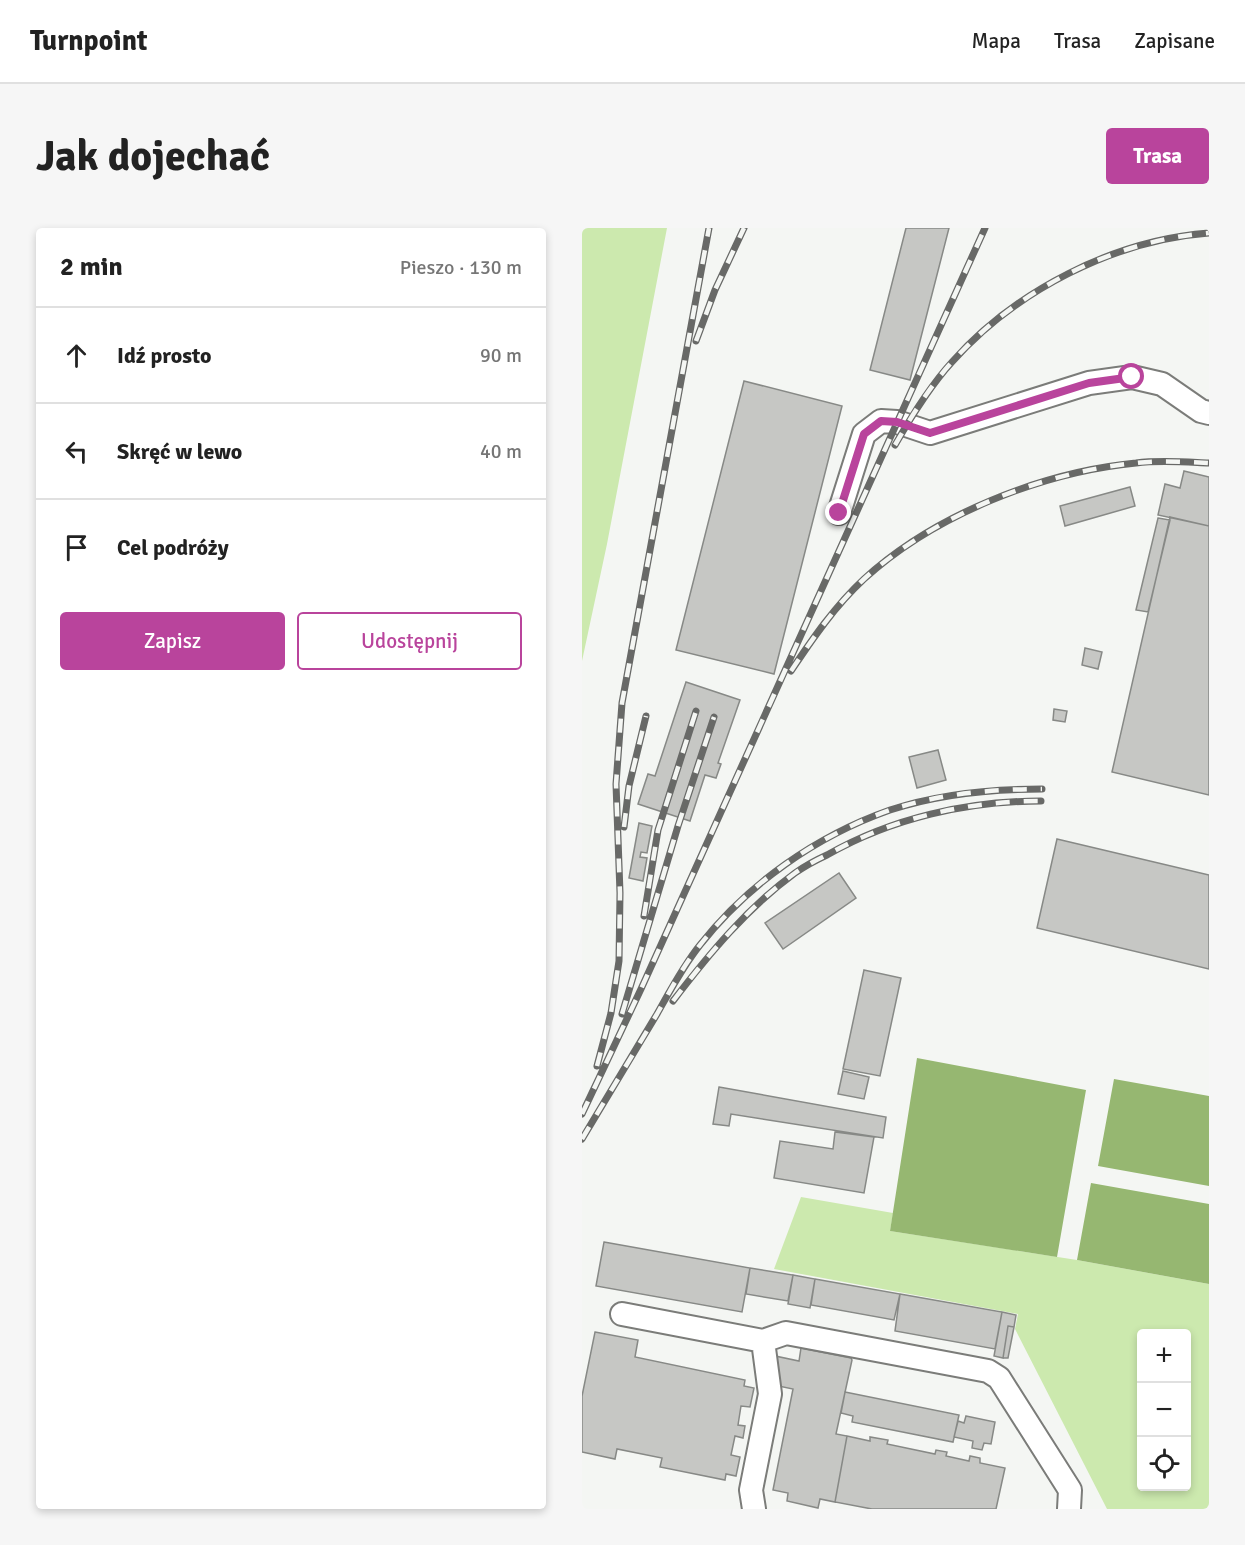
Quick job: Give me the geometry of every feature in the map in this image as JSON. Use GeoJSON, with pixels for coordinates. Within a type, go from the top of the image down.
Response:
{"type":"FeatureCollection","features":[{"type":"Feature","properties":{"kind":"lane"},"geometry":{"type":"LineString","coordinates":[[839,513],[864,434],[881,421],[897,422],[930,433],[1089,383],[1132,377],[1162,384],[1201,411],[1209,413]]}},
{"type":"Feature","properties":{"kind":"lane"},"geometry":{"type":"LineString","coordinates":[[622,1314],[763,1341],[786,1333],[988,1371],[999,1378],[1070,1490],[1069,1509]]}},
{"type":"Feature","properties":{"kind":"lane"},"geometry":{"type":"LineString","coordinates":[[754,1509],[751,1490],[770,1394],[763,1341]]}},
{"type":"Feature","properties":{"kind":"shaded area"},"geometry":{"type":"Polygon","coordinates":[[[582,228],[667,228],[607,544],[582,661],[582,228]]]}},
{"type":"Feature","properties":{"kind":"shaded area"},"geometry":{"type":"Polygon","coordinates":[[[917,1058],[1086,1090],[1057,1257],[890,1231],[917,1058]]]}},
{"type":"Feature","properties":{"kind":"shaded area"},"geometry":{"type":"Polygon","coordinates":[[[1114,1079],[1209,1096],[1209,1186],[1098,1166],[1114,1079]]]}},
{"type":"Feature","properties":{"kind":"shaded area"},"geometry":{"type":"Polygon","coordinates":[[[1091,1183],[1209,1204],[1209,1284],[1077,1260],[1091,1183]]]}},
{"type":"Feature","properties":{"kind":"shaded area"},"geometry":{"type":"Polygon","coordinates":[[[801,1197],[893,1213],[890,1231],[1077,1260],[1209,1284],[1209,1509],[1107,1509],[1015,1329],[1018,1314],[774,1269],[801,1197]]]}},
{"type":"Feature","properties":{"kind":"building"},"geometry":{"type":"Polygon","coordinates":[[[906,228],[949,228],[910,380],[870,370],[906,228]]]}},
{"type":"Feature","properties":{"kind":"building"},"geometry":{"type":"Polygon","coordinates":[[[744,381],[842,406],[774,674],[676,650],[744,381]]]}},
{"type":"Feature","properties":{"kind":"building"},"geometry":{"type":"Polygon","coordinates":[[[1184,471],[1209,477],[1209,526],[1158,515],[1165,484],[1180,488],[1184,471]]]}},
{"type":"Feature","properties":{"kind":"building"},"geometry":{"type":"Polygon","coordinates":[[[1130,487],[1135,506],[1065,526],[1060,506],[1130,487]]]}},
{"type":"Feature","properties":{"kind":"building"},"geometry":{"type":"Polygon","coordinates":[[[1170,517],[1209,526],[1209,795],[1112,772],[1170,517]]]}},
{"type":"Feature","properties":{"kind":"building"},"geometry":{"type":"Polygon","coordinates":[[[1158,518],[1170,520],[1148,612],[1136,610],[1158,518]]]}},
{"type":"Feature","properties":{"kind":"building"},"geometry":{"type":"Polygon","coordinates":[[[1085,648],[1102,652],[1098,669],[1082,665],[1085,648]]]}},
{"type":"Feature","properties":{"kind":"building"},"geometry":{"type":"Polygon","coordinates":[[[686,682],[740,700],[718,763],[721,764],[716,778],[705,775],[690,821],[638,804],[648,774],[655,776],[686,682]]]}},
{"type":"Feature","properties":{"kind":"building"},"geometry":{"type":"Polygon","coordinates":[[[1054,709],[1067,711],[1065,722],[1053,720],[1054,709]]]}},
{"type":"Feature","properties":{"kind":"building"},"geometry":{"type":"Polygon","coordinates":[[[938,750],[946,780],[917,788],[909,757],[938,750]]]}},
{"type":"Feature","properties":{"kind":"building"},"geometry":{"type":"Polygon","coordinates":[[[639,823],[652,826],[647,853],[641,852],[640,857],[647,858],[643,881],[629,878],[639,823]]]}},
{"type":"Feature","properties":{"kind":"building"},"geometry":{"type":"Polygon","coordinates":[[[1057,839],[1209,875],[1209,969],[1037,928],[1057,839]]]}},
{"type":"Feature","properties":{"kind":"building"},"geometry":{"type":"Polygon","coordinates":[[[839,873],[856,898],[783,949],[765,923],[839,873]]]}},
{"type":"Feature","properties":{"kind":"building"},"geometry":{"type":"Polygon","coordinates":[[[864,970],[901,978],[880,1076],[843,1069],[864,970]]]}},
{"type":"Feature","properties":{"kind":"building"},"geometry":{"type":"Polygon","coordinates":[[[843,1071],[869,1077],[864,1099],[838,1094],[843,1071]]]}},
{"type":"Feature","properties":{"kind":"building"},"geometry":{"type":"Polygon","coordinates":[[[719,1087],[886,1117],[883,1138],[731,1114],[729,1126],[713,1124],[719,1087]]]}},
{"type":"Feature","properties":{"kind":"building"},"geometry":{"type":"Polygon","coordinates":[[[835,1132],[874,1137],[864,1193],[774,1178],[780,1141],[833,1149],[835,1132]]]}},
{"type":"Feature","properties":{"kind":"building"},"geometry":{"type":"Polygon","coordinates":[[[604,1242],[750,1268],[742,1312],[596,1286],[604,1242]]]}},
{"type":"Feature","properties":{"kind":"building"},"geometry":{"type":"Polygon","coordinates":[[[750,1268],[793,1275],[788,1301],[746,1294],[750,1268]]]}},
{"type":"Feature","properties":{"kind":"building"},"geometry":{"type":"Polygon","coordinates":[[[793,1275],[815,1279],[810,1308],[788,1304],[793,1275]]]}},
{"type":"Feature","properties":{"kind":"building"},"geometry":{"type":"Polygon","coordinates":[[[815,1279],[900,1294],[894,1320],[811,1305],[815,1279]]]}},
{"type":"Feature","properties":{"kind":"building"},"geometry":{"type":"Polygon","coordinates":[[[900,1294],[1002,1312],[995,1349],[895,1331],[900,1294]]]}},
{"type":"Feature","properties":{"kind":"building"},"geometry":{"type":"Polygon","coordinates":[[[1002,1312],[1016,1315],[1014,1327],[1008,1326],[1003,1358],[994,1356],[1002,1312]]]}},
{"type":"Feature","properties":{"kind":"building"},"geometry":{"type":"Polygon","coordinates":[[[1008,1326],[1014,1327],[1008,1358],[1003,1358],[1008,1326]]]}},
{"type":"Feature","properties":{"kind":"building"},"geometry":{"type":"Polygon","coordinates":[[[595,1332],[638,1340],[635,1357],[745,1380],[744,1386],[754,1388],[750,1407],[741,1406],[738,1425],[745,1426],[743,1438],[735,1436],[731,1455],[740,1457],[736,1476],[726,1474],[725,1480],[660,1467],[662,1458],[617,1449],[615,1459],[582,1452],[582,1396],[595,1332]]]}},
{"type":"Feature","properties":{"kind":"building"},"geometry":{"type":"Polygon","coordinates":[[[801,1348],[852,1360],[836,1434],[847,1436],[835,1502],[820,1499],[818,1508],[787,1501],[788,1493],[773,1490],[793,1389],[769,1384],[775,1356],[799,1361],[801,1348]]]}},
{"type":"Feature","properties":{"kind":"building"},"geometry":{"type":"Polygon","coordinates":[[[845,1392],[959,1415],[953,1442],[852,1422],[853,1416],[841,1413],[845,1392]]]}},
{"type":"Feature","properties":{"kind":"building"},"geometry":{"type":"Polygon","coordinates":[[[966,1416],[995,1422],[991,1444],[984,1443],[982,1450],[972,1448],[973,1441],[954,1437],[958,1421],[964,1423],[966,1416]]]}},
{"type":"Feature","properties":{"kind":"building"},"geometry":{"type":"Polygon","coordinates":[[[847,1436],[870,1441],[870,1437],[888,1440],[887,1444],[935,1454],[936,1450],[947,1452],[946,1456],[969,1461],[970,1456],[980,1458],[980,1463],[1005,1468],[996,1509],[872,1509],[835,1502],[847,1436]]]}},
{"type":"Feature","properties":{"kind":"railway"},"geometry":{"type":"LineString","coordinates":[[597,1066],[611,1013],[619,961],[620,893],[616,784],[622,703],[709,228]]}},
{"type":"Feature","properties":{"kind":"railway"},"geometry":{"type":"LineString","coordinates":[[696,341],[715,290],[744,228]]}},
{"type":"Feature","properties":{"kind":"railway"},"geometry":{"type":"LineString","coordinates":[[582,1114],[641,989],[985,228]]}},
{"type":"Feature","properties":{"kind":"railway"},"geometry":{"type":"LineString","coordinates":[[895,445],[921,402],[952,362],[977,336],[1036,292],[1103,258],[1138,246],[1209,233]]}},
{"type":"Feature","properties":{"kind":"railway"},"geometry":{"type":"LineString","coordinates":[[791,671],[834,611],[853,589],[892,556],[923,535],[956,517],[991,500],[1027,487],[1100,468],[1154,462],[1209,463]]}},
{"type":"Feature","properties":{"kind":"railway"},"geometry":{"type":"LineString","coordinates":[[644,916],[658,830],[696,711]]}},
{"type":"Feature","properties":{"kind":"railway"},"geometry":{"type":"LineString","coordinates":[[624,827],[629,786],[646,716]]}},
{"type":"Feature","properties":{"kind":"railway"},"geometry":{"type":"LineString","coordinates":[[622,1014],[678,826],[714,717]]}},
{"type":"Feature","properties":{"kind":"railway"},"geometry":{"type":"LineString","coordinates":[[582,1139],[694,953],[740,902],[785,864],[836,833],[890,810],[927,800],[965,794],[1042,789]]}},
{"type":"Feature","properties":{"kind":"railway"},"geometry":{"type":"LineString","coordinates":[[673,1001],[745,916],[777,887],[815,861],[877,831],[931,814],[985,804],[1041,801]]}},
{"type":"Feature","properties":{"kind":"route"},"geometry":{"type":"LineString","coordinates":[[839,513],[864,434],[881,421],[897,422],[930,433],[1089,383],[1132,377]]}}]}
